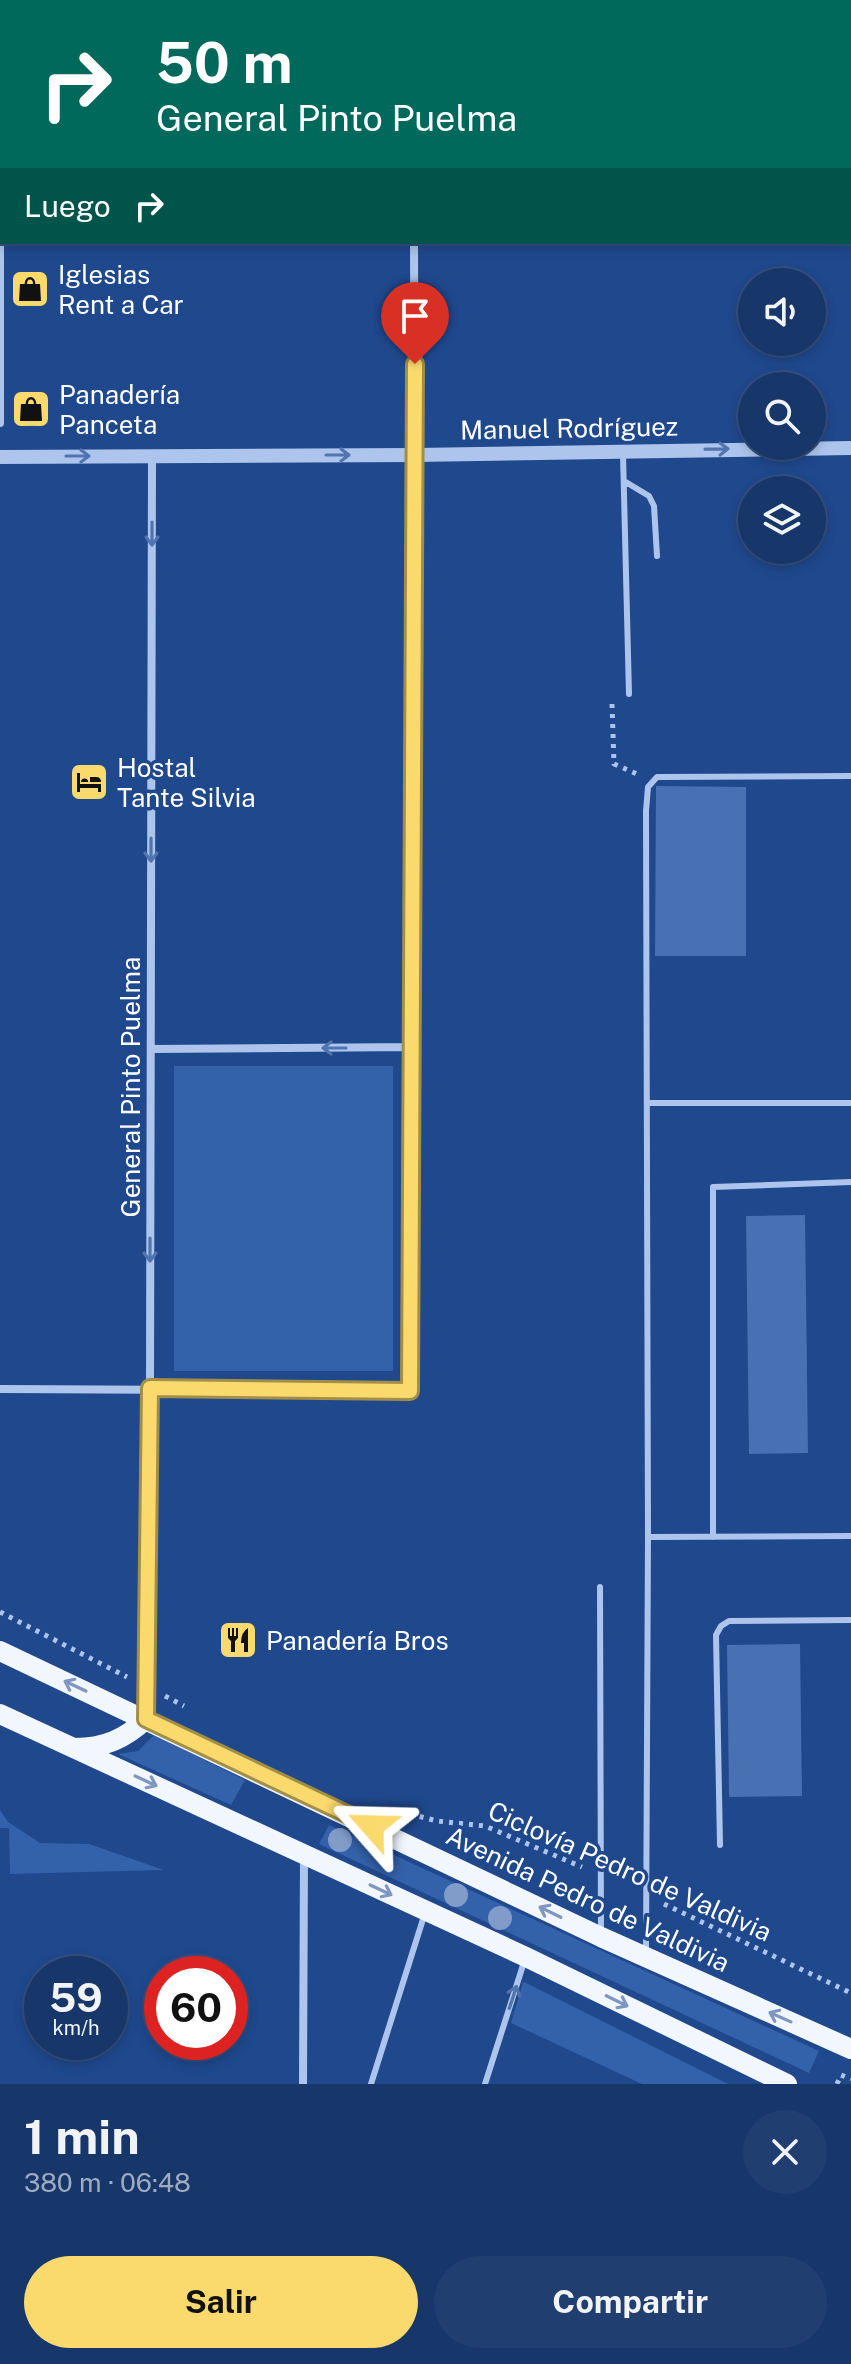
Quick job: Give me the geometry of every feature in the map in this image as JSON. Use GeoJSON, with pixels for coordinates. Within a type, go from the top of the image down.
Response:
{"type":"FeatureCollection","features":[{"type":"Feature","properties":{"kind":"main road","name":"Avenida Pedro de Valdivia"},"geometry":{"type":"LineString","coordinates":[[0,1651],[601,1937],[851,2049]]}},
{"type":"Feature","properties":{"kind":"main road"},"geometry":{"type":"LineString","coordinates":[[0,1714],[526,1957],[787,2084]]}},
{"type":"Feature","properties":{"kind":"main road"},"geometry":{"type":"LineString","coordinates":[[75,1748],[109,1744],[146,1719]]}},
{"type":"Feature","properties":{"kind":"street"},"geometry":{"type":"LineString","coordinates":[[0,146],[0,423]]}},
{"type":"Feature","properties":{"kind":"street"},"geometry":{"type":"LineString","coordinates":[[0,1389],[410,1391],[414,244]]}},
{"type":"Feature","properties":{"kind":"street","name":"Manuel Rodríguez"},"geometry":{"type":"LineString","coordinates":[[0,457],[851,448]]}},
{"type":"Feature","properties":{"kind":"street","name":"General Pinto Puelma"},"geometry":{"type":"LineString","coordinates":[[146,1719],[150,1388],[152,456]]}},
{"type":"Feature","properties":{"kind":"street"},"geometry":{"type":"LineString","coordinates":[[151,1049],[412,1047]]}},
{"type":"Feature","properties":{"kind":"street"},"geometry":{"type":"LineString","coordinates":[[303,2084],[304,1854]]}},
{"type":"Feature","properties":{"kind":"lane"},"geometry":{"type":"LineString","coordinates":[[623,450],[629,694]]}},
{"type":"Feature","properties":{"kind":"lane"},"geometry":{"type":"LineString","coordinates":[[624,481],[649,496],[654,506],[657,556]]}},
{"type":"Feature","properties":{"kind":"lane"},"geometry":{"type":"LineString","coordinates":[[646,1957],[648,787],[657,777],[851,776]]}},
{"type":"Feature","properties":{"kind":"lane"},"geometry":{"type":"LineString","coordinates":[[647,1103],[851,1103]]}},
{"type":"Feature","properties":{"kind":"lane"},"geometry":{"type":"LineString","coordinates":[[713,1537],[713,1187],[851,1182]]}},
{"type":"Feature","properties":{"kind":"lane"},"geometry":{"type":"LineString","coordinates":[[648,1537],[851,1536]]}},
{"type":"Feature","properties":{"kind":"lane"},"geometry":{"type":"LineString","coordinates":[[600,1587],[601,1937]]}},
{"type":"Feature","properties":{"kind":"lane"},"geometry":{"type":"LineString","coordinates":[[720,1845],[716,1635],[721,1626],[729,1621],[851,1620]]}},
{"type":"Feature","properties":{"kind":"lane"},"geometry":{"type":"LineString","coordinates":[[371,2084],[426,1911]]}},
{"type":"Feature","properties":{"kind":"lane"},"geometry":{"type":"LineString","coordinates":[[485,2084],[526,1957]]}},
{"type":"Feature","properties":{"kind":"path"},"geometry":{"type":"LineString","coordinates":[[0,1612],[189,1709]]}},
{"type":"Feature","properties":{"kind":"path","name":"Ciclovía Pedro de Valdivia"},"geometry":{"type":"LineString","coordinates":[[397,1808],[423,1818],[485,1826],[601,1876]]}},
{"type":"Feature","properties":{"kind":"path","name":"Ciclovía Pedro de Valdivia"},"geometry":{"type":"LineString","coordinates":[[647,1896],[851,1993]]}},
{"type":"Feature","properties":{"kind":"path"},"geometry":{"type":"LineString","coordinates":[[837,2084],[841,2075],[851,2079]]}},
{"type":"Feature","properties":{"kind":"shaded area"},"geometry":{"type":"Polygon","coordinates":[[[174,1066],[393,1066],[393,1371],[174,1371],[174,1066]]]}},
{"type":"Feature","properties":{"kind":"shaded area"},"geometry":{"type":"Polygon","coordinates":[[[154,1735],[245,1780],[231,1805],[118,1754],[138,1751],[154,1735]]]}},
{"type":"Feature","properties":{"kind":"shaded area"},"geometry":{"type":"Polygon","coordinates":[[[0,1810],[8,1822],[40,1843],[89,1844],[164,1870],[10,1874],[9,1828],[0,1828],[0,1810]]]}},
{"type":"Feature","properties":{"kind":"shaded area"},"geometry":{"type":"Polygon","coordinates":[[[329,1825],[819,2051],[809,2073],[319,1844],[329,1825]]]}},
{"type":"Feature","properties":{"kind":"shaded area"},"geometry":{"type":"Polygon","coordinates":[[[523,1982],[728,2084],[642,2084],[511,2023],[523,1982]]]}},
{"type":"Feature","properties":{"kind":"building"},"geometry":{"type":"Polygon","coordinates":[[[656,786],[746,787],[746,956],[655,956],[656,786]]]}},
{"type":"Feature","properties":{"kind":"building"},"geometry":{"type":"Polygon","coordinates":[[[805,1215],[808,1453],[749,1454],[746,1216],[805,1215]]]}},
{"type":"Feature","properties":{"kind":"building"},"geometry":{"type":"Polygon","coordinates":[[[800,1644],[802,1796],[729,1797],[727,1645],[800,1644]]]}},
{"type":"Feature","properties":{"kind":"place","name":"Iglesias Rent a Car"},"geometry":{"type":"Point","coordinates":[30,289]}},
{"type":"Feature","properties":{"kind":"place","name":"Panadería Panceta"},"geometry":{"type":"Point","coordinates":[31,409]}},
{"type":"Feature","properties":{"kind":"place","name":"Hostal Tante Silvia"},"geometry":{"type":"Point","coordinates":[89,782]}},
{"type":"Feature","properties":{"kind":"place","name":"Panadería Bros"},"geometry":{"type":"Point","coordinates":[238,1640]}},
{"type":"Feature","properties":{"kind":"route"},"geometry":{"type":"LineString","coordinates":[[372,1826],[146,1719],[150,1388],[410,1391],[415,364]]}}]}
